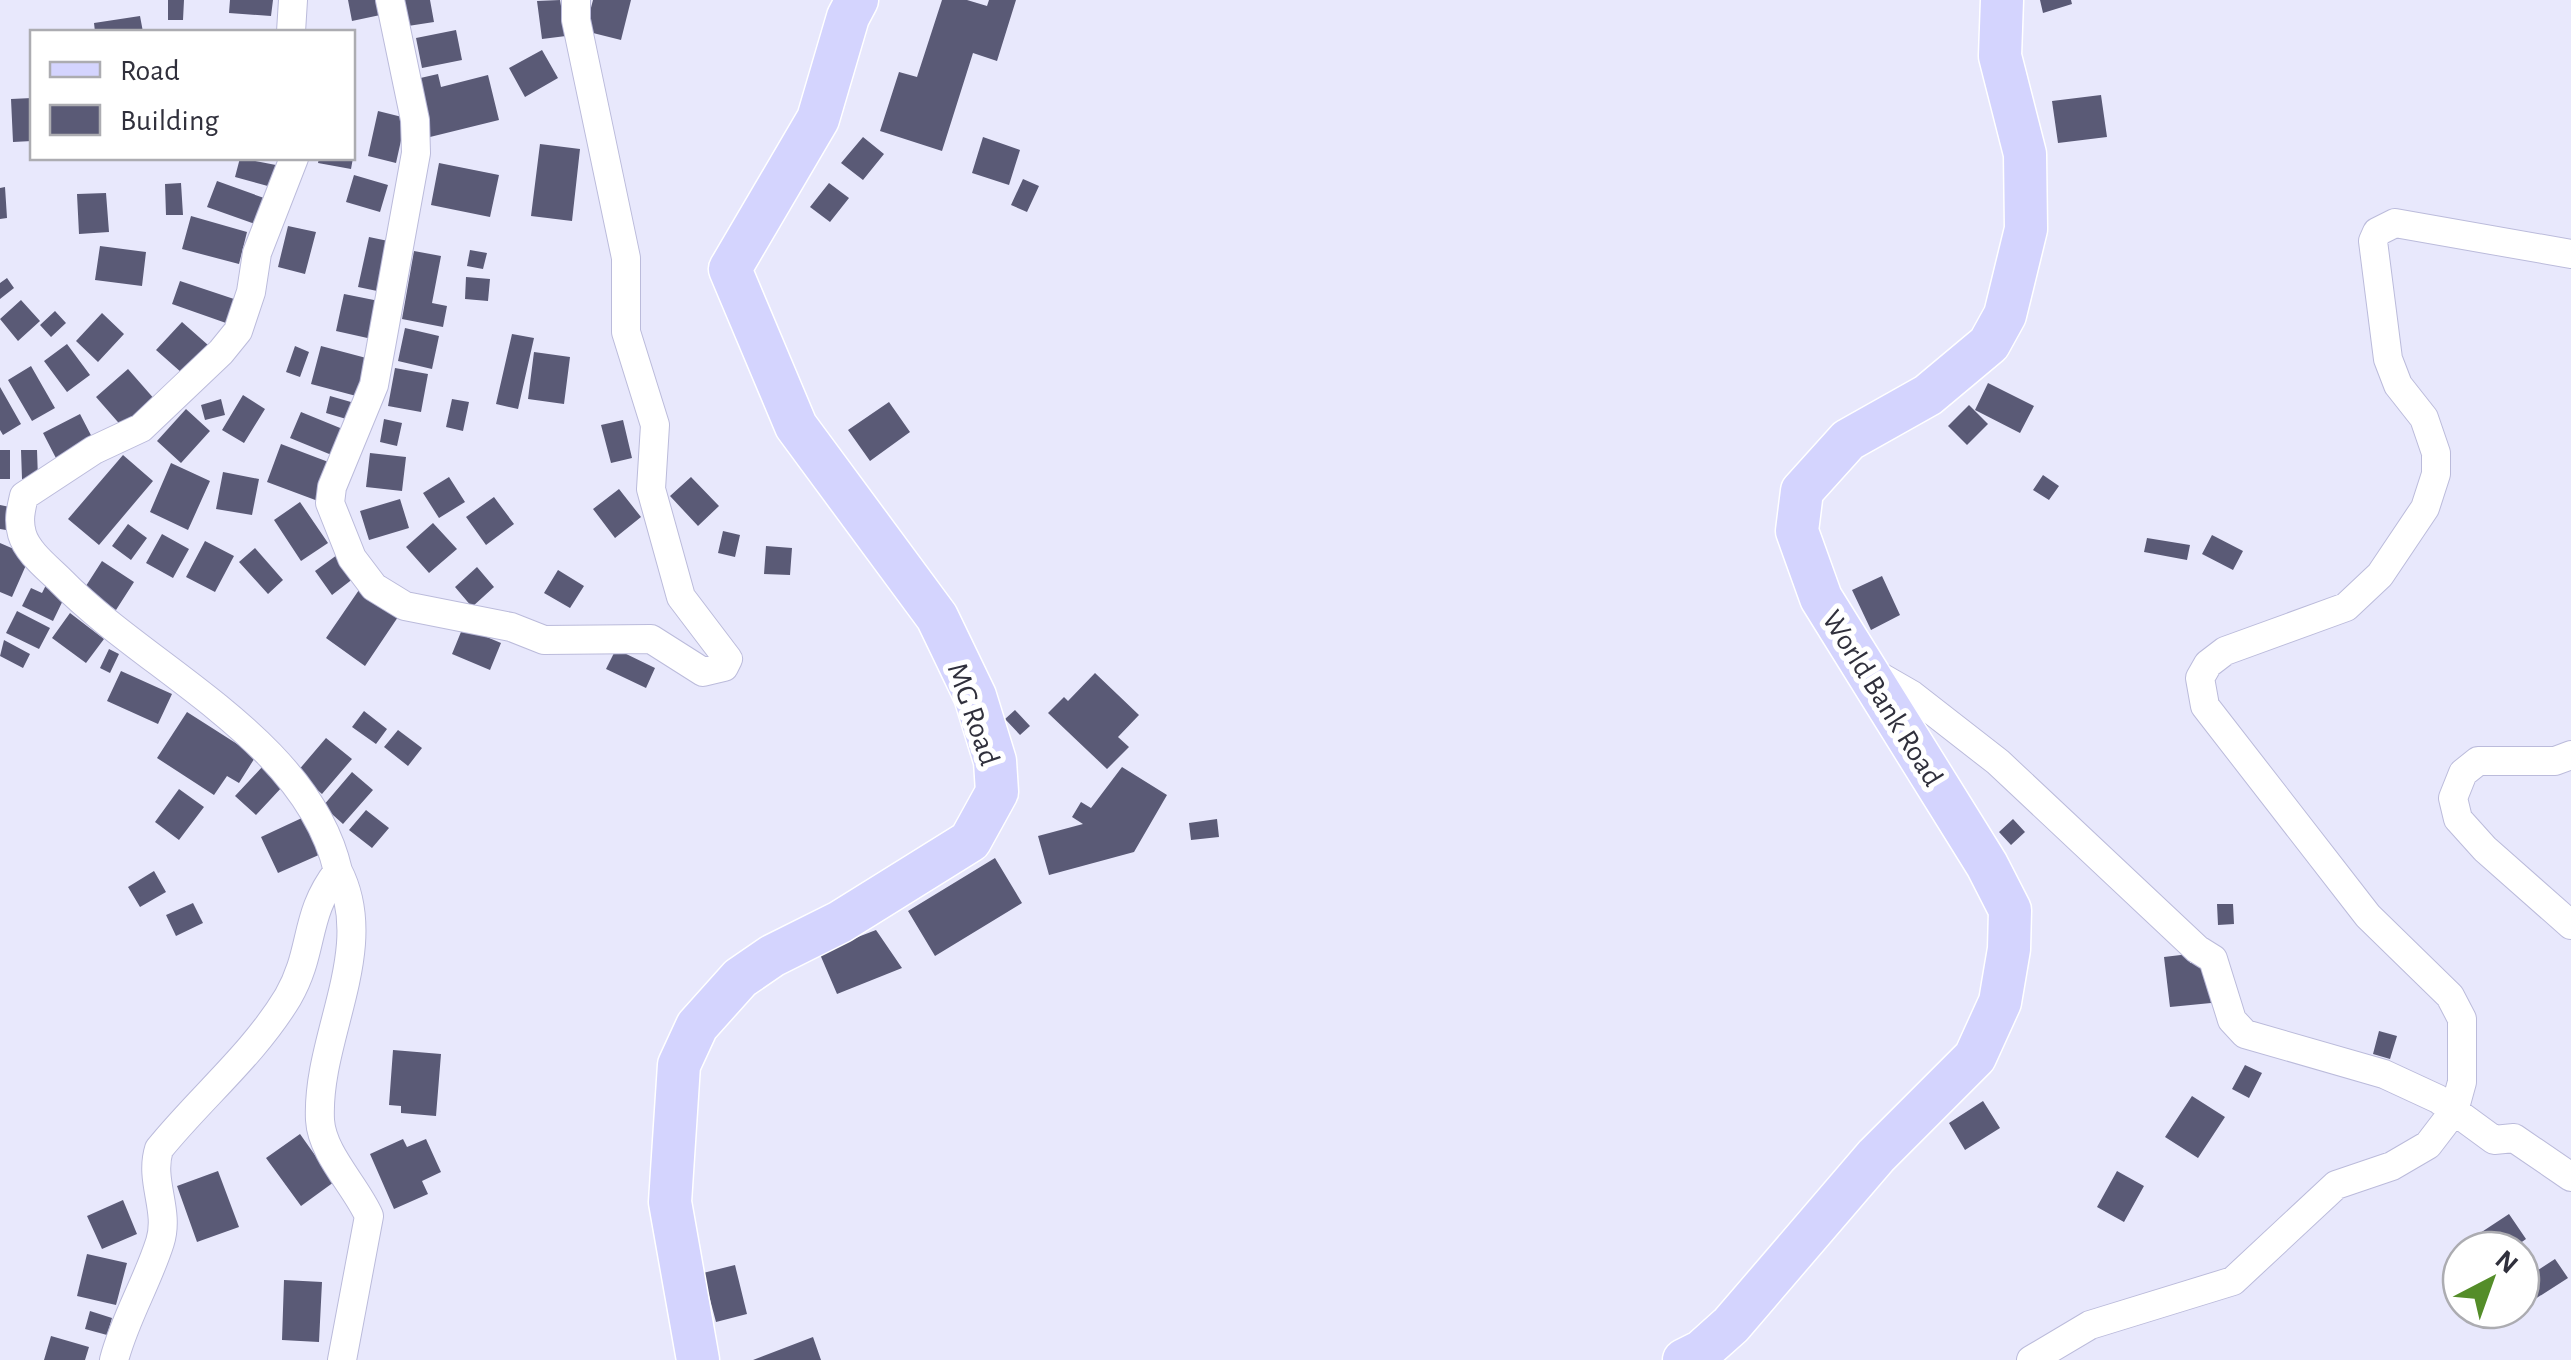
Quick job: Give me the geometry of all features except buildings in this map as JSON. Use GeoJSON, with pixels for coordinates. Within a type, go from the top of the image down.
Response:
{"type":"FeatureCollection","features":[{"type":"Feature","properties":{"kind":"main road","name":"MG Road"},"geometry":{"type":"LineString","coordinates":[[698,1360],[670,1202],[678,1065],[697,1026],[740,978],[772,956],[840,922],[970,841],[997,792],[995,761],[976,696],[937,618],[796,426],[730,269],[818,119],[857,0]]}},
{"type":"Feature","properties":{"kind":"main road","name":"World Bank Road"},"geometry":{"type":"LineString","coordinates":[[1684,1360],[1702,1351],[1732,1325],[1876,1156],[1947,1089],[1975,1057],[2000,1002],[2010,910],[1987,865],[1821,598],[1797,531],[1802,490],[1848,440],[1928,395],[1989,344],[2005,315],[2026,229],[2025,154],[2000,56],[2002,0]]}},
{"type":"Feature","properties":{"kind":"street"},"geometry":{"type":"LineString","coordinates":[[291,30],[292,0]]}},
{"type":"Feature","properties":{"kind":"street"},"geometry":{"type":"LineString","coordinates":[[390,0],[415,120],[416,153],[374,385],[332,487],[330,504],[352,558],[374,587],[405,606],[512,626],[544,640],[651,639],[703,672],[713,672],[724,667],[728,659],[681,597],[651,489],[656,425],[626,332],[626,258],[606,180],[576,0]]}},
{"type":"Feature","properties":{"kind":"street"},"geometry":{"type":"LineString","coordinates":[[293,160],[257,253],[252,292],[238,331],[221,352],[141,428],[12,494],[22,536],[37,557],[76,597],[198,692],[265,751],[326,831],[349,893],[354,929],[330,1044],[320,1123],[328,1146],[369,1216],[342,1360]]}},
{"type":"Feature","properties":{"kind":"street"},"geometry":{"type":"LineString","coordinates":[[2031,1360],[2090,1325],[2233,1280],[2336,1185],[2410,1158],[2442,1130],[2454,1111],[2462,1082],[2464,1038],[2462,1018],[2450,996],[2368,916],[2205,706],[2200,678],[2208,664],[2226,650],[2346,608],[2380,575],[2425,508],[2436,474],[2436,453],[2424,418],[2398,385],[2388,359],[2373,240],[2377,232],[2396,223],[2571,254]]}},
{"type":"Feature","properties":{"kind":"street"},"geometry":{"type":"LineString","coordinates":[[1862,666],[1912,695],[1998,762],[2197,949],[2213,958],[2232,1020],[2246,1034],[2384,1074],[2454,1111],[2494,1140],[2514,1138],[2571,1177]]}},
{"type":"Feature","properties":{"kind":"street"},"geometry":{"type":"LineString","coordinates":[[2571,755],[2555,761],[2478,761],[2462,772],[2453,798],[2458,819],[2485,849],[2571,925]]}},
{"type":"Feature","properties":{"kind":"street"},"geometry":{"type":"LineString","coordinates":[[114,1360],[126,1318],[160,1242],[164,1219],[154,1167],[159,1150],[246,1056],[288,998],[304,964],[311,915],[338,871]]}}]}
